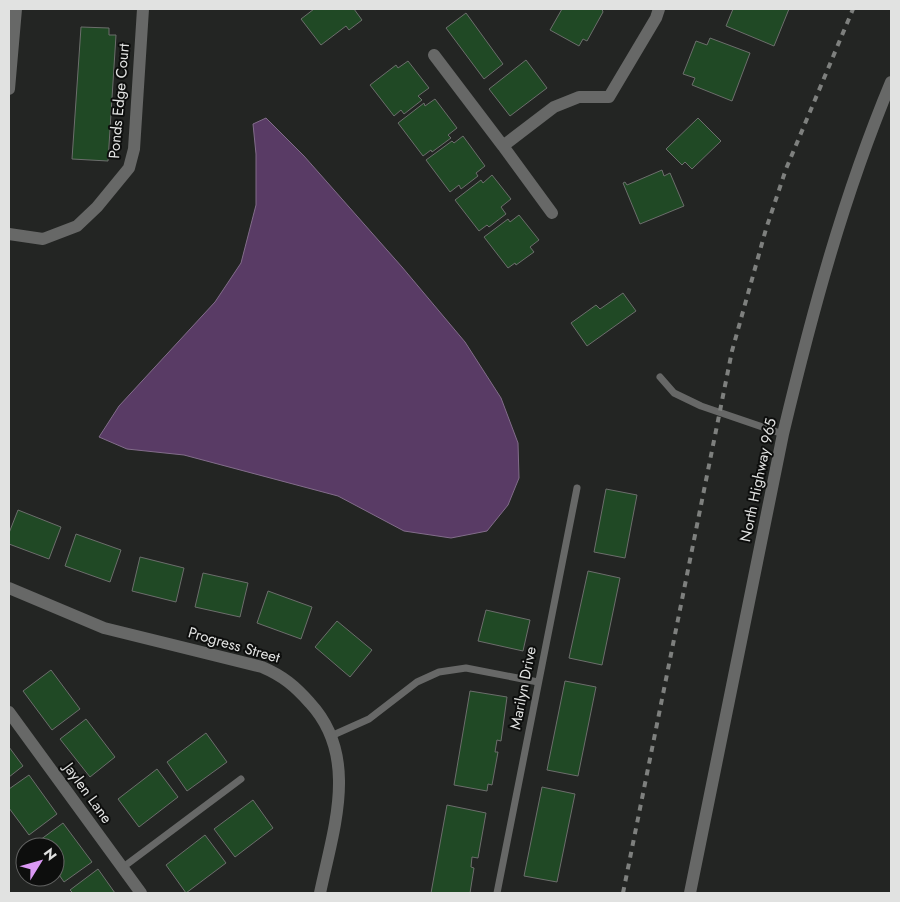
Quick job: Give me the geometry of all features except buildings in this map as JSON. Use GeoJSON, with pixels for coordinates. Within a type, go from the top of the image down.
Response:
{"type":"FeatureCollection","features":[{"type":"Feature","properties":{"kind":"street"},"geometry":{"type":"LineString","coordinates":[[9,89],[16,9]]}},
{"type":"Feature","properties":{"kind":"street","name":"Ponds Edge Court"},"geometry":{"type":"LineString","coordinates":[[9,234],[43,239],[77,226],[97,207],[129,168],[134,149],[143,9]]}},
{"type":"Feature","properties":{"kind":"street"},"geometry":{"type":"LineString","coordinates":[[503,146],[554,107],[579,97],[609,97],[656,18],[659,9]]}},
{"type":"Feature","properties":{"kind":"street"},"geometry":{"type":"LineString","coordinates":[[434,55],[552,213]]}},
{"type":"Feature","properties":{"kind":"street","name":"North Highway 965"},"geometry":{"type":"LineString","coordinates":[[690,893],[783,434],[827,259],[855,172],[891,82]]}},
{"type":"Feature","properties":{"kind":"street","name":"Progress Street"},"geometry":{"type":"LineString","coordinates":[[9,588],[104,628],[262,667],[284,677],[315,708],[331,736],[336,749],[340,772],[340,794],[320,893]]}},
{"type":"Feature","properties":{"kind":"street","name":"Jaylen Lane"},"geometry":{"type":"LineString","coordinates":[[9,712],[140,893]]}},
{"type":"Feature","properties":{"kind":"lane"},"geometry":{"type":"LineString","coordinates":[[660,377],[674,393],[701,406],[783,434]]}},
{"type":"Feature","properties":{"kind":"lane","name":"Marilyn Drive"},"geometry":{"type":"LineString","coordinates":[[497,893],[577,488]]}},
{"type":"Feature","properties":{"kind":"lane"},"geometry":{"type":"LineString","coordinates":[[331,736],[369,719],[417,682],[439,672],[466,668],[538,682]]}},
{"type":"Feature","properties":{"kind":"lane"},"geometry":{"type":"LineString","coordinates":[[122,868],[242,779]]}},
{"type":"Feature","properties":{"kind":"shaded area"},"geometry":{"type":"Polygon","coordinates":[[[266,118],[304,156],[465,342],[501,398],[518,443],[519,478],[508,505],[487,531],[451,538],[404,531],[338,496],[184,455],[127,449],[99,437],[119,406],[215,302],[241,263],[256,205],[256,154],[253,124],[266,118]]]}},
{"type":"Feature","properties":{"kind":"railway"},"geometry":{"type":"LineString","coordinates":[[623,893],[732,351],[766,229],[786,169],[853,9]]}}]}
